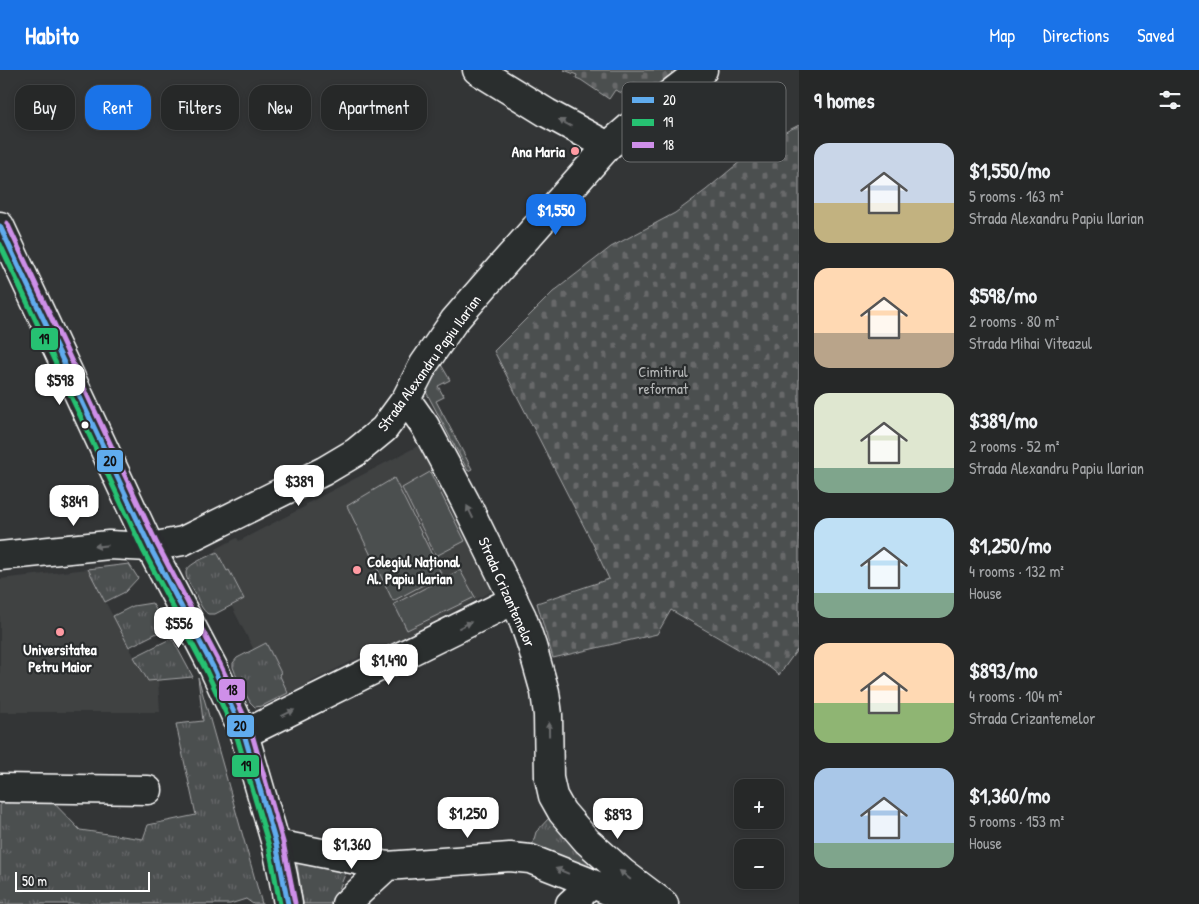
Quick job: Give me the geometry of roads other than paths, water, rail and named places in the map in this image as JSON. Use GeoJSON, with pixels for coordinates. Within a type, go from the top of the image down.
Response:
{"type":"FeatureCollection","features":[{"type":"Feature","properties":{"kind":"street"},"geometry":{"type":"LineString","coordinates":[[477,70],[548,113],[608,146]]}},
{"type":"Feature","properties":{"kind":"street","name":"Strada Alexandru Papiu Ilarian"},"geometry":{"type":"LineString","coordinates":[[685,82],[703,70]]}},
{"type":"Feature","properties":{"kind":"street","name":"Strada Alexandru Papiu Ilarian"},"geometry":{"type":"LineString","coordinates":[[0,556],[109,545],[150,547],[183,541],[356,452],[384,429],[406,399],[424,364],[454,322],[608,146],[622,134]]}},
{"type":"Feature","properties":{"kind":"street"},"geometry":{"type":"LineString","coordinates":[[0,226],[150,547],[213,667],[244,734],[276,844],[288,904]]}},
{"type":"Feature","properties":{"kind":"street","name":"Strada Crizantemelor"},"geometry":{"type":"LineString","coordinates":[[406,399],[425,426],[465,501],[514,600],[532,646],[545,692],[548,715],[549,778],[553,796],[562,812],[587,841],[623,873],[664,904]]}},
{"type":"Feature","properties":{"kind":"street"},"geometry":{"type":"LineString","coordinates":[[244,734],[514,600]]}},
{"type":"Feature","properties":{"kind":"street"},"geometry":{"type":"LineString","coordinates":[[0,788],[148,790]]}},
{"type":"Feature","properties":{"kind":"street"},"geometry":{"type":"LineString","coordinates":[[276,844],[387,866],[510,857],[530,859],[639,904]]}},
{"type":"Feature","properties":{"kind":"street"},"geometry":{"type":"LineString","coordinates":[[346,904],[387,866]]}},
{"type":"Feature","properties":{"kind":"street"},"geometry":{"type":"LineString","coordinates":[[570,904],[592,884]]}},
{"type":"Feature","properties":{"kind":"place","name":"Ana Maria"},"geometry":{"type":"Point","coordinates":[575,151]}},
{"type":"Feature","properties":{"kind":"place","name":"Colegiul Național Al. Papiu Ilarian"},"geometry":{"type":"Point","coordinates":[357,570]}},
{"type":"Feature","properties":{"kind":"place","name":"Universitatea Petru Maior"},"geometry":{"type":"Point","coordinates":[60,632]}},
{"type":"Feature","properties":{"kind":"park label","name":"Cimitirul reformat"},"geometry":{"type":"Point","coordinates":[663,380]}}]}
